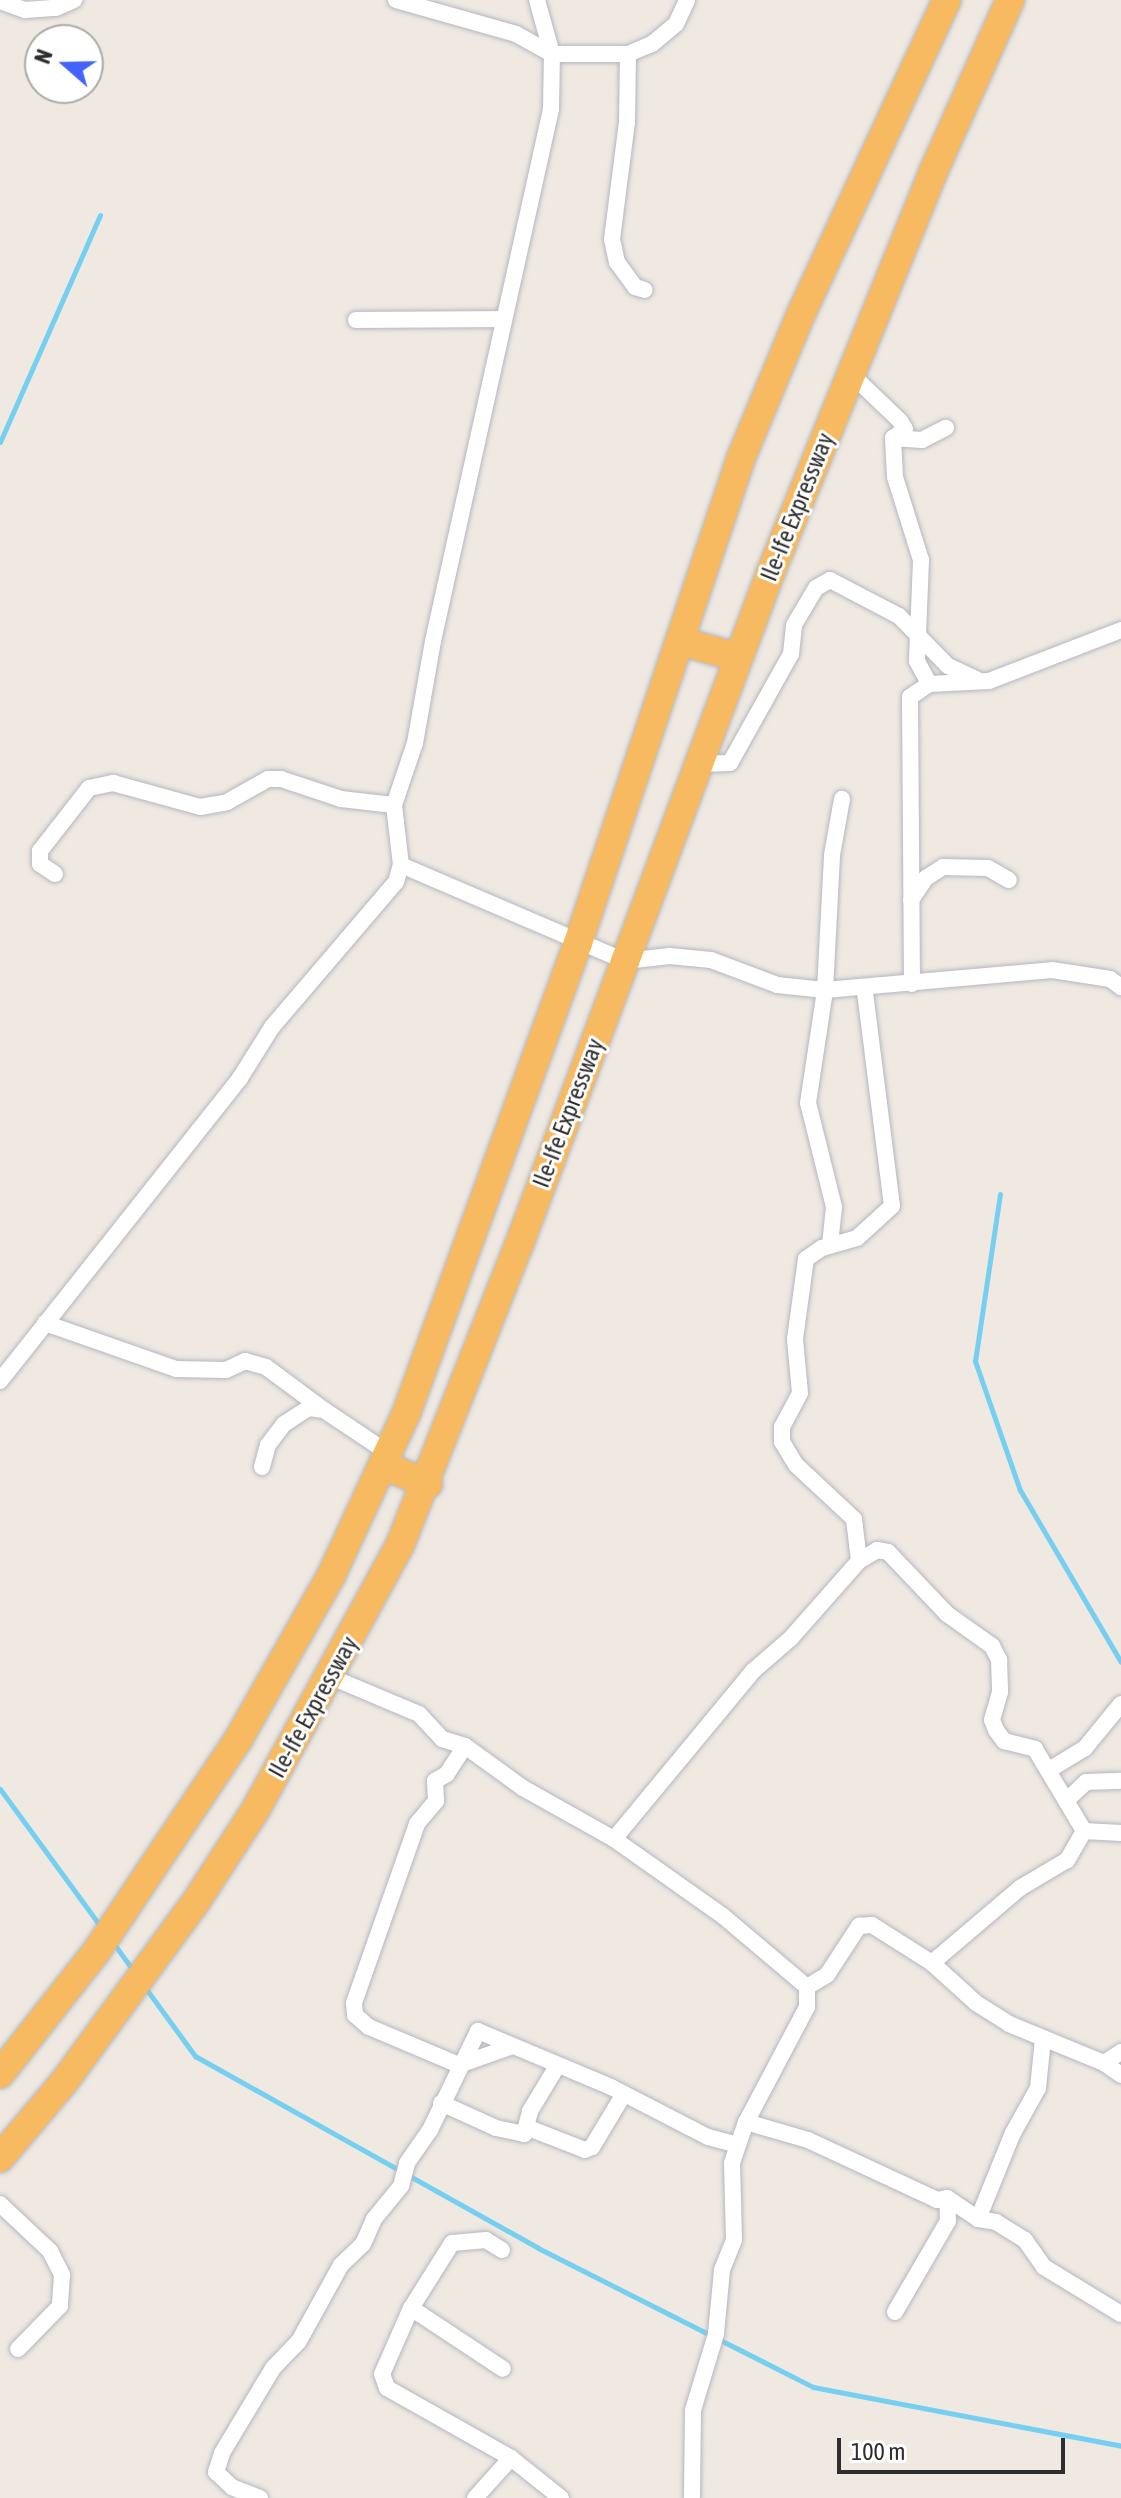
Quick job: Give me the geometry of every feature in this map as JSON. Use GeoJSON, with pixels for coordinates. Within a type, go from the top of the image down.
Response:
{"type":"FeatureCollection","features":[{"type":"Feature","properties":{"kind":"highway","name":"Ile-Ife Expressway"},"geometry":{"type":"LineString","coordinates":[[0,2074],[104,1940],[239,1738],[331,1576],[386,1459],[448,1310],[683,642],[741,458],[769,389],[947,0]]}},
{"type":"Feature","properties":{"kind":"highway","name":"Ile-Ife Expressway"},"geometry":{"type":"LineString","coordinates":[[0,2158],[64,2082],[195,1903],[331,1677],[428,1484],[737,657],[851,374],[1010,0]]}},
{"type":"Feature","properties":{"kind":"highway"},"geometry":{"type":"LineString","coordinates":[[683,642],[737,657]]}},
{"type":"Feature","properties":{"kind":"highway"},"geometry":{"type":"LineString","coordinates":[[386,1459],[428,1484]]}},
{"type":"Feature","properties":{"kind":"street"},"geometry":{"type":"LineString","coordinates":[[0,1],[25,10],[56,8],[74,0]]}},
{"type":"Feature","properties":{"kind":"street"},"geometry":{"type":"LineString","coordinates":[[396,0],[516,34],[552,54],[628,54],[652,44],[676,24],[687,0]]}},
{"type":"Feature","properties":{"kind":"street"},"geometry":{"type":"LineString","coordinates":[[0,1381],[240,1078],[272,1027],[396,882],[401,865],[394,805],[415,743],[551,109],[552,54],[537,0]]}},
{"type":"Feature","properties":{"kind":"street"},"geometry":{"type":"LineString","coordinates":[[675,0],[676,24]]}},
{"type":"Feature","properties":{"kind":"street"},"geometry":{"type":"LineString","coordinates":[[628,54],[627,122],[612,239],[617,262],[635,287],[645,290]]}},
{"type":"Feature","properties":{"kind":"street"},"geometry":{"type":"LineString","coordinates":[[356,320],[504,319]]}},
{"type":"Feature","properties":{"kind":"street"},"geometry":{"type":"LineString","coordinates":[[851,374],[900,421],[905,429],[893,438]]}},
{"type":"Feature","properties":{"kind":"street"},"geometry":{"type":"LineString","coordinates":[[893,438],[922,440],[946,428]]}},
{"type":"Feature","properties":{"kind":"street"},"geometry":{"type":"LineString","coordinates":[[893,438],[895,477],[921,560],[917,661],[929,684]]}},
{"type":"Feature","properties":{"kind":"street"},"geometry":{"type":"LineString","coordinates":[[699,764],[730,763],[740,749],[791,654],[789,633],[816,588],[830,580],[899,616],[917,640],[970,679],[989,681]]}},
{"type":"Feature","properties":{"kind":"street"},"geometry":{"type":"LineString","coordinates":[[912,984],[910,697],[929,684],[989,681],[1121,630]]}},
{"type":"Feature","properties":{"kind":"street"},"geometry":{"type":"LineString","coordinates":[[55,874],[40,864],[40,851],[89,788],[113,783],[200,807],[227,802],[268,779],[281,779],[341,799],[394,805]]}},
{"type":"Feature","properties":{"kind":"street"},"geometry":{"type":"LineString","coordinates":[[830,1245],[834,1207],[807,1116],[825,990],[832,855],[842,799]]}},
{"type":"Feature","properties":{"kind":"street"},"geometry":{"type":"LineString","coordinates":[[401,865],[526,915],[578,943],[625,961],[670,956],[711,960],[777,985],[825,990],[865,991],[1052,970],[1117,981]]}},
{"type":"Feature","properties":{"kind":"street"},"geometry":{"type":"LineString","coordinates":[[910,901],[926,878],[943,867],[988,868],[1009,880]]}},
{"type":"Feature","properties":{"kind":"street"},"geometry":{"type":"LineString","coordinates":[[859,1561],[854,1519],[796,1465],[782,1442],[782,1427],[800,1393],[795,1339],[806,1259],[830,1245],[857,1238],[892,1206],[865,991]]}},
{"type":"Feature","properties":{"kind":"street"},"geometry":{"type":"LineString","coordinates":[[45,1323],[176,1369],[226,1370],[245,1361],[266,1367],[386,1459]]}},
{"type":"Feature","properties":{"kind":"street"},"geometry":{"type":"LineString","coordinates":[[262,1467],[268,1445],[284,1424],[309,1408],[324,1410]]}},
{"type":"Feature","properties":{"kind":"street"},"geometry":{"type":"LineString","coordinates":[[614,1839],[753,1671],[791,1638],[859,1561],[877,1550],[888,1552],[947,1614],[992,1646],[999,1660],[1000,1692],[992,1720],[996,1730],[1004,1741],[1035,1749],[1068,1799],[1084,1831]]}},
{"type":"Feature","properties":{"kind":"street"},"geometry":{"type":"LineString","coordinates":[[331,1677],[419,1714],[442,1739],[465,1746],[523,1788],[614,1839],[723,1916],[807,1987],[807,2007],[746,2122],[729,2186],[734,2240],[722,2270],[716,2334],[693,2410],[696,2497]]}},
{"type":"Feature","properties":{"kind":"street"},"geometry":{"type":"LineString","coordinates":[[1049,1770],[1085,1748],[1121,1704]]}},
{"type":"Feature","properties":{"kind":"street"},"geometry":{"type":"LineString","coordinates":[[465,1746],[447,1774],[435,1781],[436,1801],[417,1824],[354,2003],[355,2015],[369,2027],[459,2065],[510,2047]]}},
{"type":"Feature","properties":{"kind":"street"},"geometry":{"type":"LineString","coordinates":[[1068,1799],[1086,1782],[1121,1781]]}},
{"type":"Feature","properties":{"kind":"street"},"geometry":{"type":"LineString","coordinates":[[1084,1831],[1121,1833]]}},
{"type":"Feature","properties":{"kind":"street"},"geometry":{"type":"LineString","coordinates":[[932,1963],[1020,1888],[1067,1860],[1084,1831]]}},
{"type":"Feature","properties":{"kind":"street"},"geometry":{"type":"LineString","coordinates":[[807,1987],[827,1975],[859,1926],[883,1929],[932,1963],[976,2003],[1043,2039],[1104,2063],[1121,2075]]}},
{"type":"Feature","properties":{"kind":"street"},"geometry":{"type":"LineString","coordinates":[[260,2498],[232,2487],[216,2472],[222,2453],[273,2368],[299,2341],[341,2265],[363,2244],[374,2219],[401,2186],[407,2163],[430,2130],[478,2031],[556,2068],[624,2094],[708,2137],[738,2145]]}},
{"type":"Feature","properties":{"kind":"street"},"geometry":{"type":"LineString","coordinates":[[978,2219],[1013,2133],[1038,2088],[1043,2039]]}},
{"type":"Feature","properties":{"kind":"street"},"geometry":{"type":"LineString","coordinates":[[1104,2063],[1121,2052]]}},
{"type":"Feature","properties":{"kind":"street"},"geometry":{"type":"LineString","coordinates":[[441,2103],[516,2136],[524,2134],[556,2068]]}},
{"type":"Feature","properties":{"kind":"street"},"geometry":{"type":"LineString","coordinates":[[526,2127],[585,2150],[592,2147],[624,2094]]}},
{"type":"Feature","properties":{"kind":"street"},"geometry":{"type":"LineString","coordinates":[[746,2122],[808,2140],[937,2200],[947,2198],[978,2219],[996,2222],[1025,2240],[1044,2267],[1121,2314]]}},
{"type":"Feature","properties":{"kind":"street"},"geometry":{"type":"LineString","coordinates":[[895,2312],[948,2221],[947,2198]]}},
{"type":"Feature","properties":{"kind":"street"},"geometry":{"type":"LineString","coordinates":[[0,2204],[50,2251],[62,2275],[60,2306],[18,2349]]}},
{"type":"Feature","properties":{"kind":"street"},"geometry":{"type":"LineString","coordinates":[[502,2250],[486,2240],[452,2243],[411,2308],[382,2374],[387,2388],[511,2458],[561,2498]]}},
{"type":"Feature","properties":{"kind":"street"},"geometry":{"type":"LineString","coordinates":[[411,2308],[503,2369]]}},
{"type":"Feature","properties":{"kind":"street"},"geometry":{"type":"LineString","coordinates":[[475,2498],[511,2458]]}},
{"type":"Feature","properties":{"kind":"waterway"},"geometry":{"type":"LineString","coordinates":[[0,442],[100,215]]}},
{"type":"Feature","properties":{"kind":"waterway"},"geometry":{"type":"LineString","coordinates":[[1000,1194],[975,1361],[1020,1490],[1121,1662]]}},
{"type":"Feature","properties":{"kind":"waterway"},"geometry":{"type":"LineString","coordinates":[[0,1789],[101,1927]]}},
{"type":"Feature","properties":{"kind":"waterway"},"geometry":{"type":"LineString","coordinates":[[114,1944],[134,1972]]}},
{"type":"Feature","properties":{"kind":"waterway"},"geometry":{"type":"LineString","coordinates":[[144,1986],[195,2056],[538,2248],[813,2387],[1121,2446]]}}]}
